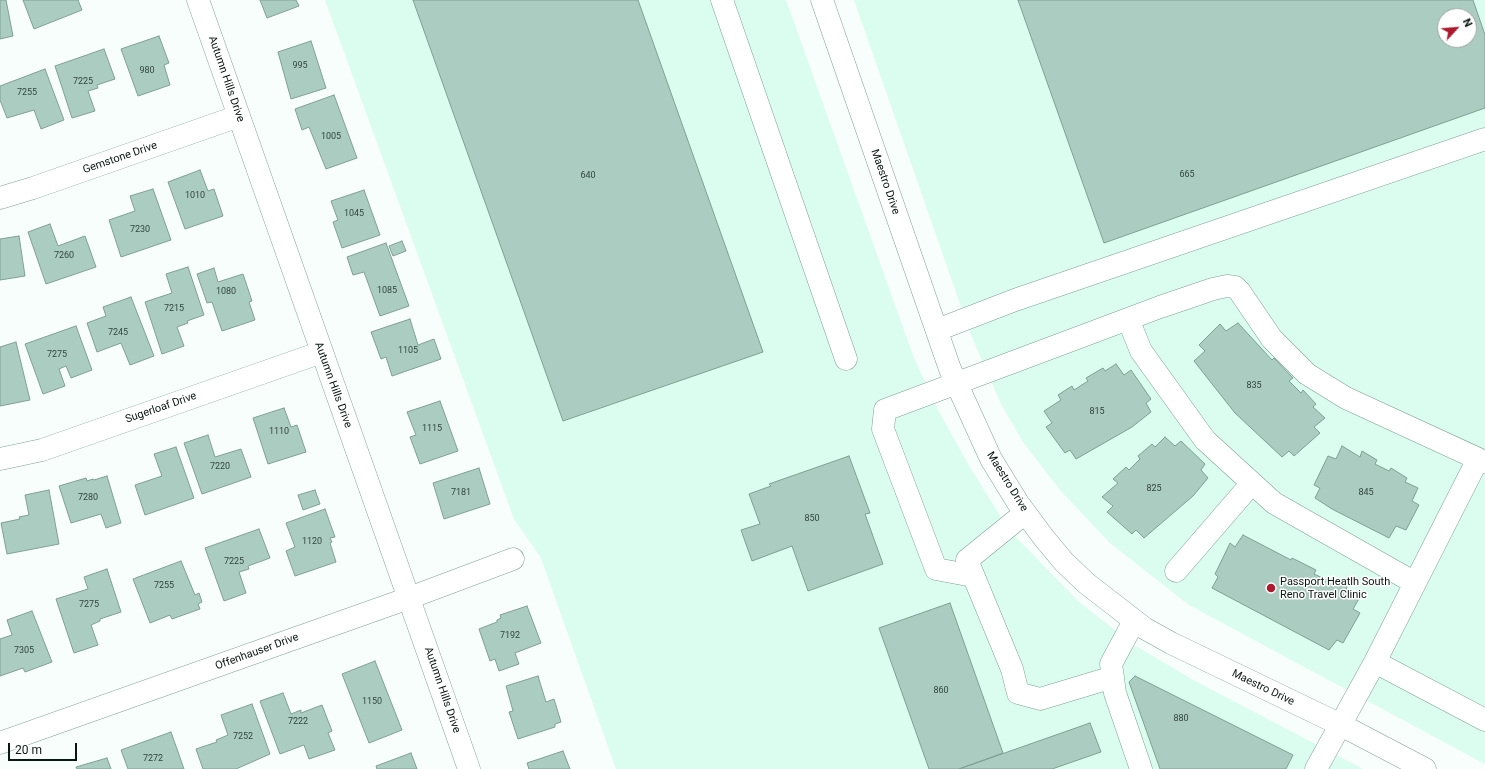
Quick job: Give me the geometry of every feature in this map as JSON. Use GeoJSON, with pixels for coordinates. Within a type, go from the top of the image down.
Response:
{"type":"FeatureCollection","features":[{"type":"Feature","properties":{"kind":"street","name":"Autumn Hills Drive"},"geometry":{"type":"LineString","coordinates":[[198,0],[470,769]]}},
{"type":"Feature","properties":{"kind":"street"},"geometry":{"type":"LineString","coordinates":[[722,0],[846,359]]}},
{"type":"Feature","properties":{"kind":"street","name":"Maestro Drive"},"geometry":{"type":"LineString","coordinates":[[822,0],[956,383],[991,459],[1025,513],[1064,562],[1105,599],[1134,621],[1171,643],[1341,725],[1425,769]]}},
{"type":"Feature","properties":{"kind":"street","name":"Gemstone Drive"},"geometry":{"type":"LineString","coordinates":[[0,198],[238,116]]}},
{"type":"Feature","properties":{"kind":"street"},"geometry":{"type":"LineString","coordinates":[[937,330],[1015,300],[1485,139]]}},
{"type":"Feature","properties":{"kind":"street"},"geometry":{"type":"LineString","coordinates":[[973,576],[936,569],[883,429],[885,410],[1128,319],[1213,289],[1227,286],[1235,287],[1272,339],[1307,374],[1346,398],[1482,461],[1316,769]]}},
{"type":"Feature","properties":{"kind":"street"},"geometry":{"type":"LineString","coordinates":[[1128,319],[1141,351],[1205,440],[1274,503],[1415,583]]}},
{"type":"Feature","properties":{"kind":"street","name":"Sugerloaf Drive"},"geometry":{"type":"LineString","coordinates":[[0,459],[42,450],[322,352]]}},
{"type":"Feature","properties":{"kind":"street"},"geometry":{"type":"LineString","coordinates":[[1176,571],[1252,483]]}},
{"type":"Feature","properties":{"kind":"street"},"geometry":{"type":"LineString","coordinates":[[1025,513],[967,560],[1012,669],[1018,692],[1040,699],[1113,677]]}},
{"type":"Feature","properties":{"kind":"street","name":"Offenhauser Drive"},"geometry":{"type":"LineString","coordinates":[[0,743],[409,598],[513,559]]}},
{"type":"Feature","properties":{"kind":"street"},"geometry":{"type":"LineString","coordinates":[[1134,621],[1111,664],[1115,693],[1141,769]]}},
{"type":"Feature","properties":{"kind":"street"},"geometry":{"type":"LineString","coordinates":[[1375,662],[1485,720]]}},
{"type":"Feature","properties":{"kind":"shaded area"},"geometry":{"type":"Polygon","coordinates":[[[325,0],[786,0],[914,358],[938,410],[971,469],[1009,530],[1079,602],[1134,645],[1195,681],[1363,769],[616,769],[541,558],[514,519],[325,0]]]}},
{"type":"Feature","properties":{"kind":"shaded area"},"geometry":{"type":"Polygon","coordinates":[[[854,0],[1485,0],[1485,764],[1189,605],[1110,543],[1060,490],[1023,442],[1001,404],[971,335],[854,0]]]}},
{"type":"Feature","properties":{"kind":"building"},"geometry":{"type":"Polygon","coordinates":[[[0,0],[6,0],[13,36],[0,39],[0,0]]]}},
{"type":"Feature","properties":{"kind":"building"},"geometry":{"type":"Polygon","coordinates":[[[23,0],[78,0],[82,10],[34,29],[23,0]]]}},
{"type":"Feature","properties":{"kind":"building"},"geometry":{"type":"Polygon","coordinates":[[[260,0],[296,0],[299,6],[267,18],[260,0]]]}},
{"type":"Feature","properties":{"kind":"building"},"geometry":{"type":"Polygon","coordinates":[[[413,0],[638,0],[763,352],[563,421],[413,0]]]}},
{"type":"Feature","properties":{"kind":"building"},"geometry":{"type":"Polygon","coordinates":[[[1018,0],[1473,0],[1476,8],[1437,8],[1437,48],[1477,48],[1477,12],[1485,35],[1485,108],[1104,243],[1018,0]]]}},
{"type":"Feature","properties":{"kind":"building"},"geometry":{"type":"Polygon","coordinates":[[[159,36],[169,63],[164,65],[170,85],[138,96],[121,49],[159,36]]]}},
{"type":"Feature","properties":{"kind":"building"},"geometry":{"type":"Polygon","coordinates":[[[311,41],[326,88],[291,99],[278,52],[311,41]]]}},
{"type":"Feature","properties":{"kind":"building"},"geometry":{"type":"Polygon","coordinates":[[[104,49],[115,79],[97,85],[98,88],[88,91],[95,111],[72,118],[55,66],[104,49]]]}},
{"type":"Feature","properties":{"kind":"building"},"geometry":{"type":"Polygon","coordinates":[[[45,69],[64,120],[41,129],[34,110],[7,118],[0,100],[0,86],[45,69]]]}},
{"type":"Feature","properties":{"kind":"building"},"geometry":{"type":"Polygon","coordinates":[[[334,95],[357,158],[326,169],[309,127],[302,130],[295,109],[334,95]]]}},
{"type":"Feature","properties":{"kind":"building"},"geometry":{"type":"Polygon","coordinates":[[[200,170],[208,191],[214,189],[223,216],[185,229],[168,182],[200,170]]]}},
{"type":"Feature","properties":{"kind":"building"},"geometry":{"type":"Polygon","coordinates":[[[153,189],[171,240],[121,257],[109,220],[135,211],[130,196],[153,189]]]}},
{"type":"Feature","properties":{"kind":"building"},"geometry":{"type":"Polygon","coordinates":[[[364,190],[380,235],[342,248],[333,222],[338,220],[331,201],[364,190]]]}},
{"type":"Feature","properties":{"kind":"building"},"geometry":{"type":"Polygon","coordinates":[[[50,224],[58,246],[85,236],[96,267],[46,284],[28,232],[50,224]]]}},
{"type":"Feature","properties":{"kind":"building"},"geometry":{"type":"Polygon","coordinates":[[[19,236],[25,276],[0,280],[0,239],[19,236]]]}},
{"type":"Feature","properties":{"kind":"building"},"geometry":{"type":"Polygon","coordinates":[[[402,241],[406,251],[393,256],[389,246],[402,241]]]}},
{"type":"Feature","properties":{"kind":"building"},"geometry":{"type":"Polygon","coordinates":[[[386,243],[409,306],[380,316],[364,272],[353,275],[347,257],[386,243]]]}},
{"type":"Feature","properties":{"kind":"building"},"geometry":{"type":"Polygon","coordinates":[[[188,267],[204,315],[187,321],[188,323],[177,327],[184,346],[162,354],[145,302],[172,293],[166,274],[188,267]]]}},
{"type":"Feature","properties":{"kind":"building"},"geometry":{"type":"Polygon","coordinates":[[[214,268],[218,282],[243,274],[252,301],[249,302],[255,320],[222,331],[212,302],[207,303],[197,274],[214,268]]]}},
{"type":"Feature","properties":{"kind":"building"},"geometry":{"type":"Polygon","coordinates":[[[131,297],[154,356],[130,365],[121,343],[97,352],[87,323],[106,316],[103,307],[131,297]]]}},
{"type":"Feature","properties":{"kind":"building"},"geometry":{"type":"Polygon","coordinates":[[[410,319],[418,345],[434,339],[441,359],[392,376],[386,357],[381,359],[371,332],[410,319]]]}},
{"type":"Feature","properties":{"kind":"building"},"geometry":{"type":"Polygon","coordinates":[[[1238,323],[1272,360],[1274,358],[1293,378],[1289,381],[1301,393],[1303,390],[1316,404],[1313,407],[1325,418],[1314,427],[1320,433],[1294,456],[1289,451],[1282,457],[1235,413],[1194,361],[1205,351],[1199,345],[1220,324],[1226,331],[1238,323]]]}},
{"type":"Feature","properties":{"kind":"building"},"geometry":{"type":"Polygon","coordinates":[[[76,326],[92,370],[71,378],[66,366],[59,369],[65,386],[43,394],[25,344],[76,326]]]}},
{"type":"Feature","properties":{"kind":"building"},"geometry":{"type":"Polygon","coordinates":[[[16,342],[30,400],[0,406],[0,347],[16,342]]]}},
{"type":"Feature","properties":{"kind":"building"},"geometry":{"type":"Polygon","coordinates":[[[1116,364],[1124,375],[1131,370],[1151,399],[1146,403],[1151,412],[1132,427],[1076,459],[1070,450],[1065,453],[1046,427],[1052,423],[1044,411],[1061,400],[1058,395],[1072,386],[1074,390],[1088,381],[1086,378],[1103,368],[1105,371],[1116,364]]]}},
{"type":"Feature","properties":{"kind":"building"},"geometry":{"type":"Polygon","coordinates":[[[440,401],[458,451],[420,464],[410,437],[416,435],[407,412],[440,401]]]}},
{"type":"Feature","properties":{"kind":"building"},"geometry":{"type":"Polygon","coordinates":[[[284,408],[291,427],[297,425],[306,452],[268,464],[253,418],[284,408]]]}},
{"type":"Feature","properties":{"kind":"building"},"geometry":{"type":"Polygon","coordinates":[[[208,435],[215,457],[241,449],[251,477],[202,494],[184,443],[208,435]]]}},
{"type":"Feature","properties":{"kind":"building"},"geometry":{"type":"Polygon","coordinates":[[[1165,437],[1175,446],[1181,441],[1205,464],[1201,470],[1208,478],[1193,496],[1144,538],[1136,530],[1132,534],[1107,512],[1113,506],[1102,497],[1118,483],[1113,479],[1126,467],[1129,470],[1140,459],[1138,456],[1152,444],[1155,447],[1165,437]]]}},
{"type":"Feature","properties":{"kind":"building"},"geometry":{"type":"Polygon","coordinates":[[[1342,446],[1360,457],[1362,451],[1377,460],[1375,464],[1389,471],[1391,468],[1407,478],[1405,482],[1418,488],[1412,501],[1419,505],[1406,530],[1396,526],[1389,538],[1332,509],[1315,498],[1320,488],[1314,485],[1328,456],[1336,459],[1342,446]]]}},
{"type":"Feature","properties":{"kind":"building"},"geometry":{"type":"Polygon","coordinates":[[[176,447],[194,498],[145,515],[135,485],[162,476],[154,454],[176,447]]]}},
{"type":"Feature","properties":{"kind":"building"},"geometry":{"type":"Polygon","coordinates":[[[849,456],[870,513],[865,514],[883,564],[808,591],[792,546],[752,561],[741,530],[760,524],[749,494],[771,486],[769,484],[849,456]]]}},
{"type":"Feature","properties":{"kind":"building"},"geometry":{"type":"Polygon","coordinates":[[[479,468],[490,504],[444,519],[433,483],[479,468]]]}},
{"type":"Feature","properties":{"kind":"building"},"geometry":{"type":"Polygon","coordinates":[[[107,476],[121,523],[106,528],[101,514],[71,523],[59,486],[86,478],[87,481],[107,476]]]}},
{"type":"Feature","properties":{"kind":"building"},"geometry":{"type":"Polygon","coordinates":[[[49,490],[59,544],[7,554],[1,523],[20,519],[19,517],[29,515],[25,495],[49,490]]]}},
{"type":"Feature","properties":{"kind":"building"},"geometry":{"type":"Polygon","coordinates":[[[315,490],[320,504],[303,510],[298,495],[315,490]]]}},
{"type":"Feature","properties":{"kind":"building"},"geometry":{"type":"Polygon","coordinates":[[[325,509],[335,537],[330,538],[332,542],[330,543],[336,562],[295,576],[286,551],[295,547],[286,523],[325,509]]]}},
{"type":"Feature","properties":{"kind":"building"},"geometry":{"type":"Polygon","coordinates":[[[259,529],[270,558],[248,566],[249,569],[239,572],[246,593],[224,601],[205,548],[259,529]]]}},
{"type":"Feature","properties":{"kind":"building"},"geometry":{"type":"Polygon","coordinates":[[[1243,535],[1291,560],[1292,558],[1316,570],[1314,574],[1329,581],[1331,578],[1347,587],[1346,591],[1360,597],[1353,609],[1360,613],[1343,643],[1337,640],[1329,650],[1212,588],[1218,577],[1215,574],[1230,543],[1235,547],[1243,535]]]}},
{"type":"Feature","properties":{"kind":"building"},"geometry":{"type":"Polygon","coordinates":[[[181,561],[195,595],[199,593],[202,602],[198,604],[200,609],[172,619],[170,615],[150,623],[133,579],[181,561]]]}},
{"type":"Feature","properties":{"kind":"building"},"geometry":{"type":"Polygon","coordinates":[[[107,569],[121,612],[100,619],[100,621],[91,625],[98,645],[74,653],[56,599],[88,589],[84,577],[107,569]]]}},
{"type":"Feature","properties":{"kind":"building"},"geometry":{"type":"Polygon","coordinates":[[[950,603],[1003,753],[959,769],[929,769],[879,628],[950,603]]]}},
{"type":"Feature","properties":{"kind":"building"},"geometry":{"type":"Polygon","coordinates":[[[527,606],[541,643],[515,653],[519,664],[499,671],[495,659],[490,661],[479,629],[497,622],[497,620],[501,618],[500,615],[527,606]]]}},
{"type":"Feature","properties":{"kind":"building"},"geometry":{"type":"Polygon","coordinates":[[[32,611],[52,662],[25,672],[23,668],[0,676],[0,639],[12,635],[7,620],[32,611]]]}},
{"type":"Feature","properties":{"kind":"building"},"geometry":{"type":"Polygon","coordinates":[[[375,661],[402,730],[369,743],[342,674],[375,661]]]}},
{"type":"Feature","properties":{"kind":"building"},"geometry":{"type":"Polygon","coordinates":[[[538,676],[546,702],[554,699],[561,722],[555,724],[555,727],[518,739],[509,712],[513,711],[506,686],[538,676]]]}},
{"type":"Feature","properties":{"kind":"building"},"geometry":{"type":"Polygon","coordinates":[[[1135,676],[1293,755],[1286,769],[1160,769],[1129,682],[1135,676]]]}},
{"type":"Feature","properties":{"kind":"building"},"geometry":{"type":"Polygon","coordinates":[[[283,693],[291,714],[301,710],[301,713],[322,705],[332,731],[328,733],[335,750],[309,759],[304,745],[280,754],[260,701],[283,693]]]}},
{"type":"Feature","properties":{"kind":"building"},"geometry":{"type":"Polygon","coordinates":[[[252,704],[270,754],[236,769],[203,769],[196,749],[217,742],[216,740],[228,735],[221,715],[252,704]]]}},
{"type":"Feature","properties":{"kind":"building"},"geometry":{"type":"Polygon","coordinates":[[[1090,723],[1101,752],[1052,769],[959,769],[1090,723]]]}},
{"type":"Feature","properties":{"kind":"building"},"geometry":{"type":"Polygon","coordinates":[[[171,732],[184,769],[128,769],[121,750],[171,732]]]}},
{"type":"Feature","properties":{"kind":"building"},"geometry":{"type":"Polygon","coordinates":[[[563,751],[570,769],[529,769],[527,763],[563,751]]]}},
{"type":"Feature","properties":{"kind":"building"},"geometry":{"type":"Polygon","coordinates":[[[411,753],[417,769],[377,769],[376,766],[411,753]]]}},
{"type":"Feature","properties":{"kind":"building"},"geometry":{"type":"Polygon","coordinates":[[[107,758],[111,769],[77,769],[76,767],[107,758]]]}},
{"type":"Feature","properties":{"kind":"place","name":"Passport Heatlh South Reno Travel Clinic"},"geometry":{"type":"Point","coordinates":[1271,588]}}]}
